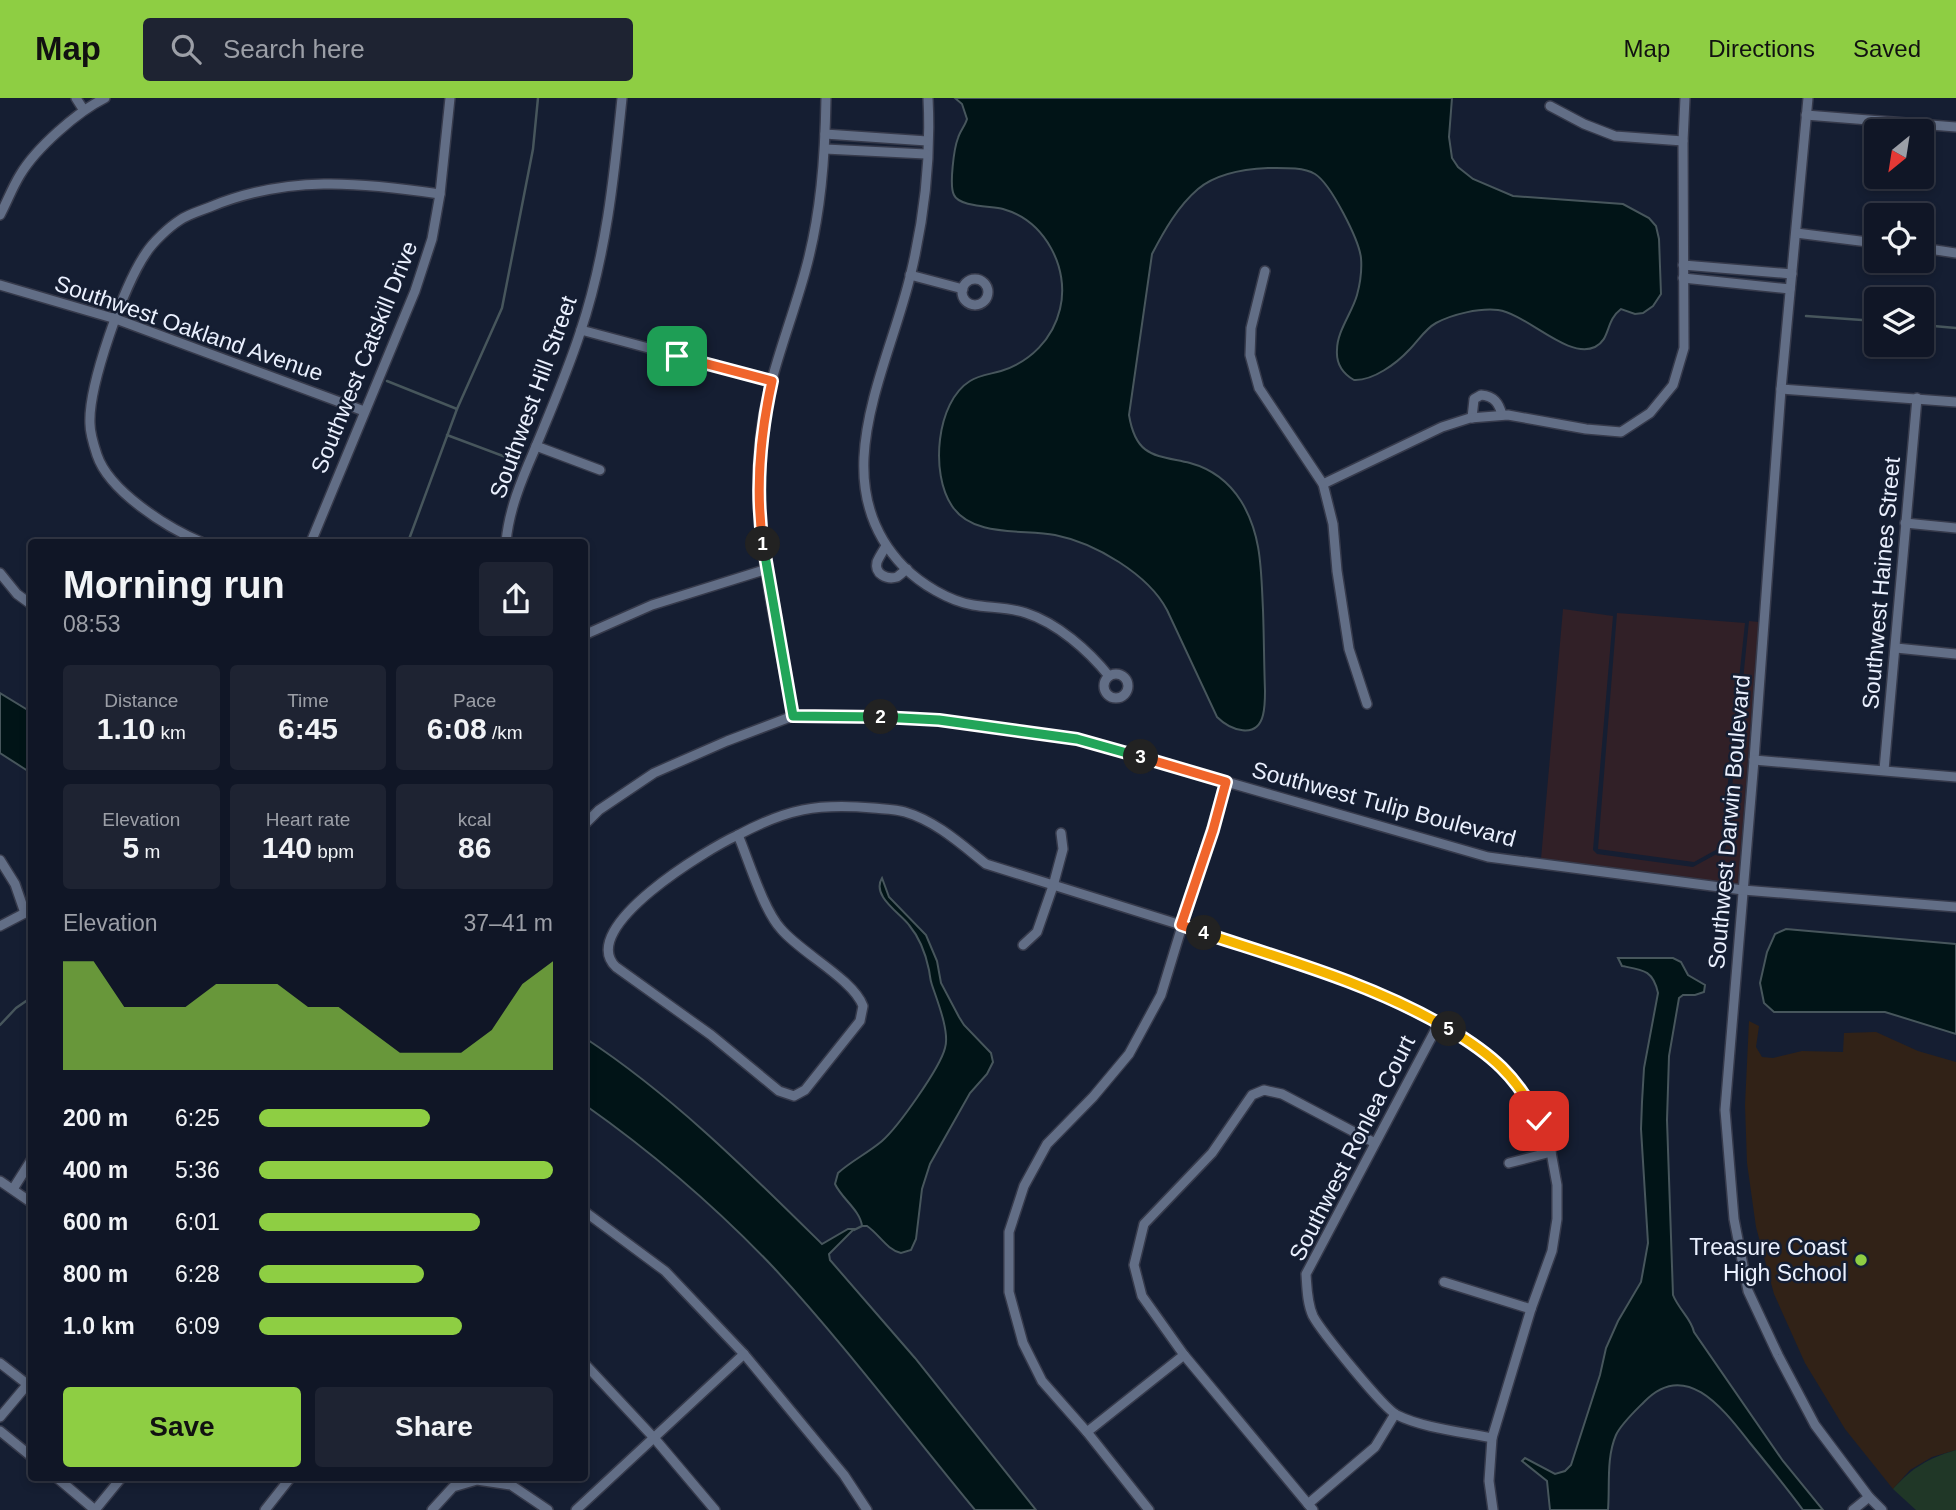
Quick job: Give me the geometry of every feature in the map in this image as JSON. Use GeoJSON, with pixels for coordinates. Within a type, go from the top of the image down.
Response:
{"type":"FeatureCollection","features":[{"type":"Feature","properties":{"kind":"street"},"geometry":{"type":"LineString","coordinates":[[76,98],[83,109]]}},
{"type":"Feature","properties":{"kind":"street"},"geometry":{"type":"LineString","coordinates":[[0,215],[21,173],[50,140],[83,109],[105,98]]}},
{"type":"Feature","properties":{"kind":"street","name":"Southwest Catskill Drive"},"geometry":{"type":"LineString","coordinates":[[312,539],[415,291],[432,239],[440,194],[450,98]]}},
{"type":"Feature","properties":{"kind":"street","name":"Southwest Hill Street"},"geometry":{"type":"LineString","coordinates":[[506,539],[508,523],[582,330],[601,260],[612,199],[622,98]]}},
{"type":"Feature","properties":{"kind":"street"},"geometry":{"type":"LineString","coordinates":[[793,716],[759,519],[759,459],[762,425],[772,381],[806,271],[819,213],[825,149],[825,98]]}},
{"type":"Feature","properties":{"kind":"street"},"geometry":{"type":"LineString","coordinates":[[928,98],[923,200],[911,275],[873,400],[864,445],[863,478],[866,504],[886,546],[913,576],[950,598],[970,605],[1023,611],[1050,623],[1071,639],[1109,676]]}},
{"type":"Feature","properties":{"kind":"street"},"geometry":{"type":"LineString","coordinates":[[1324,484],[1442,426],[1472,418],[1502,415],[1525,417],[1586,429],[1621,432],[1650,413],[1672,385],[1684,348],[1685,98]]}},
{"type":"Feature","properties":{"kind":"street","name":"Southwest Darwin Boulevard"},"geometry":{"type":"LineString","coordinates":[[1808,98],[1781,389],[1754,760],[1724,1110],[1734,1219],[1748,1291],[1815,1425],[1879,1509]]}},
{"type":"Feature","properties":{"kind":"street"},"geometry":{"type":"LineString","coordinates":[[1550,106],[1615,136],[1683,141]]}},
{"type":"Feature","properties":{"kind":"street"},"geometry":{"type":"LineString","coordinates":[[1806,115],[1956,127]]}},
{"type":"Feature","properties":{"kind":"street"},"geometry":{"type":"LineString","coordinates":[[825,134],[927,141]]}},
{"type":"Feature","properties":{"kind":"street"},"geometry":{"type":"LineString","coordinates":[[825,149],[926,154]]}},
{"type":"Feature","properties":{"kind":"street"},"geometry":{"type":"LineString","coordinates":[[196,539],[159,518],[113,484],[97,457],[90,424],[94,390],[116,319],[130,281],[147,250],[180,220],[263,189],[319,182],[380,185],[440,194]]}},
{"type":"Feature","properties":{"kind":"street"},"geometry":{"type":"LineString","coordinates":[[1796,233],[1864,242]]}},
{"type":"Feature","properties":{"kind":"street"},"geometry":{"type":"LineString","coordinates":[[1934,250],[1956,253]]}},
{"type":"Feature","properties":{"kind":"street"},"geometry":{"type":"LineString","coordinates":[[1683,265],[1792,274]]}},
{"type":"Feature","properties":{"kind":"street"},"geometry":{"type":"LineString","coordinates":[[1728,282],[1729,270]]}},
{"type":"Feature","properties":{"kind":"street"},"geometry":{"type":"LineString","coordinates":[[1265,271],[1251,328],[1250,355],[1259,388],[1324,484],[1333,524],[1349,649],[1367,704]]}},
{"type":"Feature","properties":{"kind":"street"},"geometry":{"type":"LineString","coordinates":[[911,275],[962,289]]}},
{"type":"Feature","properties":{"kind":"street"},"geometry":{"type":"LineString","coordinates":[[1683,278],[1790,289]]}},
{"type":"Feature","properties":{"kind":"street","name":"Southwest Oakland Avenue"},"geometry":{"type":"LineString","coordinates":[[0,285],[116,319],[364,411]]}},
{"type":"Feature","properties":{"kind":"street"},"geometry":{"type":"LineString","coordinates":[[582,330],[772,381]]}},
{"type":"Feature","properties":{"kind":"street"},"geometry":{"type":"LineString","coordinates":[[1781,389],[1956,402]]}},
{"type":"Feature","properties":{"kind":"street"},"geometry":{"type":"LineString","coordinates":[[1472,418],[1474,399],[1482,395],[1497,401],[1502,415]]}},
{"type":"Feature","properties":{"kind":"street","name":"Southwest Haines Street"},"geometry":{"type":"LineString","coordinates":[[1884,770],[1917,398]]}},
{"type":"Feature","properties":{"kind":"street"},"geometry":{"type":"LineString","coordinates":[[536,446],[600,470]]}},
{"type":"Feature","properties":{"kind":"street"},"geometry":{"type":"LineString","coordinates":[[1906,523],[1956,528]]}},
{"type":"Feature","properties":{"kind":"street"},"geometry":{"type":"LineString","coordinates":[[886,546],[877,561],[876,569],[880,574],[896,577],[906,569]]}},
{"type":"Feature","properties":{"kind":"street"},"geometry":{"type":"LineString","coordinates":[[588,633],[652,605],[767,569]]}},
{"type":"Feature","properties":{"kind":"street"},"geometry":{"type":"LineString","coordinates":[[0,573],[17,594],[28,602]]}},
{"type":"Feature","properties":{"kind":"street"},"geometry":{"type":"LineString","coordinates":[[1896,648],[1956,654]]}},
{"type":"Feature","properties":{"kind":"street","name":"Southwest Tulip Boulevard"},"geometry":{"type":"LineString","coordinates":[[588,821],[599,810],[654,773],[793,716],[939,720],[1077,739],[1488,857],[1742,890],[1956,907]]}},
{"type":"Feature","properties":{"kind":"street"},"geometry":{"type":"LineString","coordinates":[[1754,760],[1956,778]]}},
{"type":"Feature","properties":{"kind":"street"},"geometry":{"type":"LineString","coordinates":[[1149,1510],[1042,1381],[1023,1343],[1009,1292],[1009,1232],[1024,1186],[1047,1144],[1093,1097],[1129,1054],[1161,995],[1226,782]]}},
{"type":"Feature","properties":{"kind":"street"},"geometry":{"type":"LineString","coordinates":[[738,835],[774,921],[794,943],[854,990],[863,1006],[860,1021],[805,1090],[794,1096],[779,1091],[702,1028],[616,967],[608,954],[607,945],[650,891],[716,845],[768,820],[804,808],[853,806],[905,811],[941,829],[986,864],[1339,978],[1439,1023],[1474,1044],[1506,1070],[1530,1102],[1551,1152],[1557,1185],[1557,1219],[1552,1251],[1531,1309],[1492,1438],[1489,1481],[1493,1510]]}},
{"type":"Feature","properties":{"kind":"street"},"geometry":{"type":"LineString","coordinates":[[1023,945],[1037,932],[1053,886],[1063,849],[1061,833]]}},
{"type":"Feature","properties":{"kind":"street"},"geometry":{"type":"LineString","coordinates":[[0,860],[28,913],[0,926]]}},
{"type":"Feature","properties":{"kind":"street","name":"Southwest Ronlea Court"},"geometry":{"type":"LineString","coordinates":[[1395,1415],[1314,1317],[1307,1298],[1306,1274],[1439,1023]]}},
{"type":"Feature","properties":{"kind":"street"},"geometry":{"type":"LineString","coordinates":[[1375,1143],[1282,1094],[1264,1090],[1252,1095],[1212,1153],[1144,1224],[1134,1265],[1142,1296],[1184,1355],[1310,1507],[1375,1447],[1395,1415],[1492,1438]]}},
{"type":"Feature","properties":{"kind":"street"},"geometry":{"type":"LineString","coordinates":[[1509,1163],[1551,1152]]}},
{"type":"Feature","properties":{"kind":"street"},"geometry":{"type":"LineString","coordinates":[[13,1189],[28,1165]]}},
{"type":"Feature","properties":{"kind":"street"},"geometry":{"type":"LineString","coordinates":[[0,1181],[28,1200]]}},
{"type":"Feature","properties":{"kind":"street"},"geometry":{"type":"LineString","coordinates":[[588,1214],[665,1271],[744,1354],[844,1475],[867,1510]]}},
{"type":"Feature","properties":{"kind":"street"},"geometry":{"type":"LineString","coordinates":[[1444,1282],[1531,1309]]}},
{"type":"Feature","properties":{"kind":"street"},"geometry":{"type":"LineString","coordinates":[[576,1510],[744,1354]]}},
{"type":"Feature","properties":{"kind":"street"},"geometry":{"type":"LineString","coordinates":[[1087,1432],[1184,1355]]}},
{"type":"Feature","properties":{"kind":"street"},"geometry":{"type":"LineString","coordinates":[[0,1363],[28,1380]]}},
{"type":"Feature","properties":{"kind":"street"},"geometry":{"type":"LineString","coordinates":[[588,1367],[655,1439],[715,1510]]}},
{"type":"Feature","properties":{"kind":"street"},"geometry":{"type":"LineString","coordinates":[[0,1417],[28,1382]]}},
{"type":"Feature","properties":{"kind":"street"},"geometry":{"type":"LineString","coordinates":[[0,1431],[28,1454]]}},
{"type":"Feature","properties":{"kind":"street"},"geometry":{"type":"LineString","coordinates":[[60,1481],[95,1510],[119,1481]]}},
{"type":"Feature","properties":{"kind":"street"},"geometry":{"type":"LineString","coordinates":[[265,1510],[288,1481]]}},
{"type":"Feature","properties":{"kind":"street"},"geometry":{"type":"LineString","coordinates":[[432,1510],[453,1487],[474,1481]]}},
{"type":"Feature","properties":{"kind":"street"},"geometry":{"type":"LineString","coordinates":[[484,1481],[511,1485],[548,1510]]}},
{"type":"Feature","properties":{"kind":"street"},"geometry":{"type":"LineString","coordinates":[[1853,1510],[1869,1497]]}},
{"type":"Feature","properties":{"kind":"shaded area"},"geometry":{"type":"Polygon","coordinates":[[[955,98],[1452,98],[1449,137],[1452,158],[1458,167],[1473,179],[1513,196],[1623,204],[1649,218],[1656,226],[1659,239],[1661,294],[1653,306],[1643,313],[1635,314],[1621,309],[1612,319],[1600,344],[1584,349],[1560,342],[1509,313],[1483,310],[1458,314],[1432,326],[1404,355],[1384,370],[1369,378],[1354,380],[1341,368],[1337,350],[1339,336],[1357,295],[1361,258],[1343,213],[1321,180],[1315,174],[1299,169],[1250,169],[1214,179],[1198,189],[1184,203],[1152,254],[1129,415],[1132,429],[1142,447],[1158,456],[1206,469],[1219,477],[1241,501],[1253,527],[1262,581],[1265,706],[1260,723],[1255,728],[1236,729],[1217,717],[1167,610],[1147,584],[1134,573],[1103,553],[1071,539],[1042,533],[985,528],[972,523],[952,506],[945,492],[939,458],[940,439],[950,405],[970,381],[1012,367],[1039,348],[1057,320],[1062,293],[1061,278],[1051,248],[1031,224],[1003,209],[962,202],[954,195],[952,176],[955,150],[967,119],[962,104],[955,98]]]}},
{"type":"Feature","properties":{"kind":"shaded area"},"geometry":{"type":"Polygon","coordinates":[[[1563,609],[1613,616],[1593,850],[1597,854],[1693,867],[1726,847],[1749,621],[1759,622],[1738,884],[1541,859],[1563,609]]]}},
{"type":"Feature","properties":{"kind":"shaded area"},"geometry":{"type":"Polygon","coordinates":[[[1617,613],[1745,623],[1721,847],[1694,862],[1598,849],[1617,613]]]}},
{"type":"Feature","properties":{"kind":"shaded area"},"geometry":{"type":"Polygon","coordinates":[[[0,693],[28,710],[28,771],[0,753],[0,693]]]}},
{"type":"Feature","properties":{"kind":"shaded area"},"geometry":{"type":"Polygon","coordinates":[[[882,878],[889,897],[926,935],[937,961],[941,983],[964,1025],[991,1053],[993,1062],[987,1074],[970,1093],[930,1164],[922,1189],[916,1239],[911,1250],[901,1253],[891,1249],[867,1226],[862,1226],[858,1215],[835,1184],[838,1173],[882,1141],[898,1123],[918,1097],[945,1048],[946,1034],[924,952],[913,930],[883,898],[880,891],[882,878]]]}},
{"type":"Feature","properties":{"kind":"shaded area"},"geometry":{"type":"Polygon","coordinates":[[[1786,929],[1956,944],[1956,1034],[1885,1012],[1774,1012],[1764,1003],[1760,983],[1767,952],[1775,934],[1786,929]]]}},
{"type":"Feature","properties":{"kind":"shaded area"},"geometry":{"type":"Polygon","coordinates":[[[1618,958],[1673,958],[1681,962],[1688,975],[1705,985],[1704,992],[1679,998],[1669,1056],[1667,1120],[1673,1295],[1694,1332],[1783,1461],[1823,1510],[1803,1510],[1728,1416],[1703,1394],[1689,1387],[1675,1385],[1660,1390],[1644,1402],[1618,1431],[1611,1453],[1608,1510],[1550,1510],[1547,1481],[1522,1461],[1525,1458],[1555,1474],[1565,1471],[1571,1465],[1606,1348],[1641,1282],[1648,1243],[1641,1129],[1644,1068],[1658,993],[1650,975],[1622,966],[1618,958]]]}},
{"type":"Feature","properties":{"kind":"shaded area","name":"Treasure Coast High School"},"geometry":{"type":"Polygon","coordinates":[[[1749,1021],[1759,1026],[1756,1047],[1762,1057],[1773,1058],[1802,1051],[1843,1052],[1844,1033],[1876,1032],[1918,1051],[1956,1062],[1956,1450],[1932,1457],[1910,1470],[1893,1489],[1845,1429],[1805,1363],[1774,1294],[1756,1227],[1747,1163],[1745,1105],[1749,1021]]]}},
{"type":"Feature","properties":{"kind":"shaded area"},"geometry":{"type":"Polygon","coordinates":[[[588,1040],[679,1109],[822,1244],[848,1229],[854,1229],[829,1254],[830,1260],[915,1358],[1036,1510],[975,1510],[851,1357],[774,1268],[684,1182],[588,1107],[588,1040]]]}},
{"type":"Feature","properties":{"kind":"green space"},"geometry":{"type":"Polygon","coordinates":[[[1956,1450],[1956,1510],[1916,1510],[1893,1489],[1921,1465],[1956,1450]]]}},
{"type":"Feature","properties":{"kind":"waterway"},"geometry":{"type":"LineString","coordinates":[[409,539],[457,409],[502,308],[533,149],[538,98]]}},
{"type":"Feature","properties":{"kind":"waterway"},"geometry":{"type":"LineString","coordinates":[[1806,316],[1864,320]]}},
{"type":"Feature","properties":{"kind":"waterway"},"geometry":{"type":"LineString","coordinates":[[1934,326],[1956,328]]}},
{"type":"Feature","properties":{"kind":"waterway"},"geometry":{"type":"LineString","coordinates":[[387,381],[457,409]]}},
{"type":"Feature","properties":{"kind":"waterway"},"geometry":{"type":"LineString","coordinates":[[447,435],[519,462]]}},
{"type":"Feature","properties":{"kind":"waterway"},"geometry":{"type":"LineString","coordinates":[[0,1025],[28,1000]]}},
{"type":"Feature","properties":{"kind":"waterway"},"geometry":{"type":"LineString","coordinates":[[854,1230],[862,1226]]}},
{"type":"Feature","properties":{"kind":"place","name":"Treasure Coast High School"},"geometry":{"type":"Point","coordinates":[1861,1260]}},
{"type":"Feature","properties":{"kind":"route"},"geometry":{"type":"LineString","coordinates":[[677,356],[772,381],[762,425],[759,519],[793,716],[939,720],[1077,739],[1226,782],[1181,925],[1339,978],[1439,1023],[1474,1044],[1506,1070],[1521,1087],[1539,1121]]}}]}
